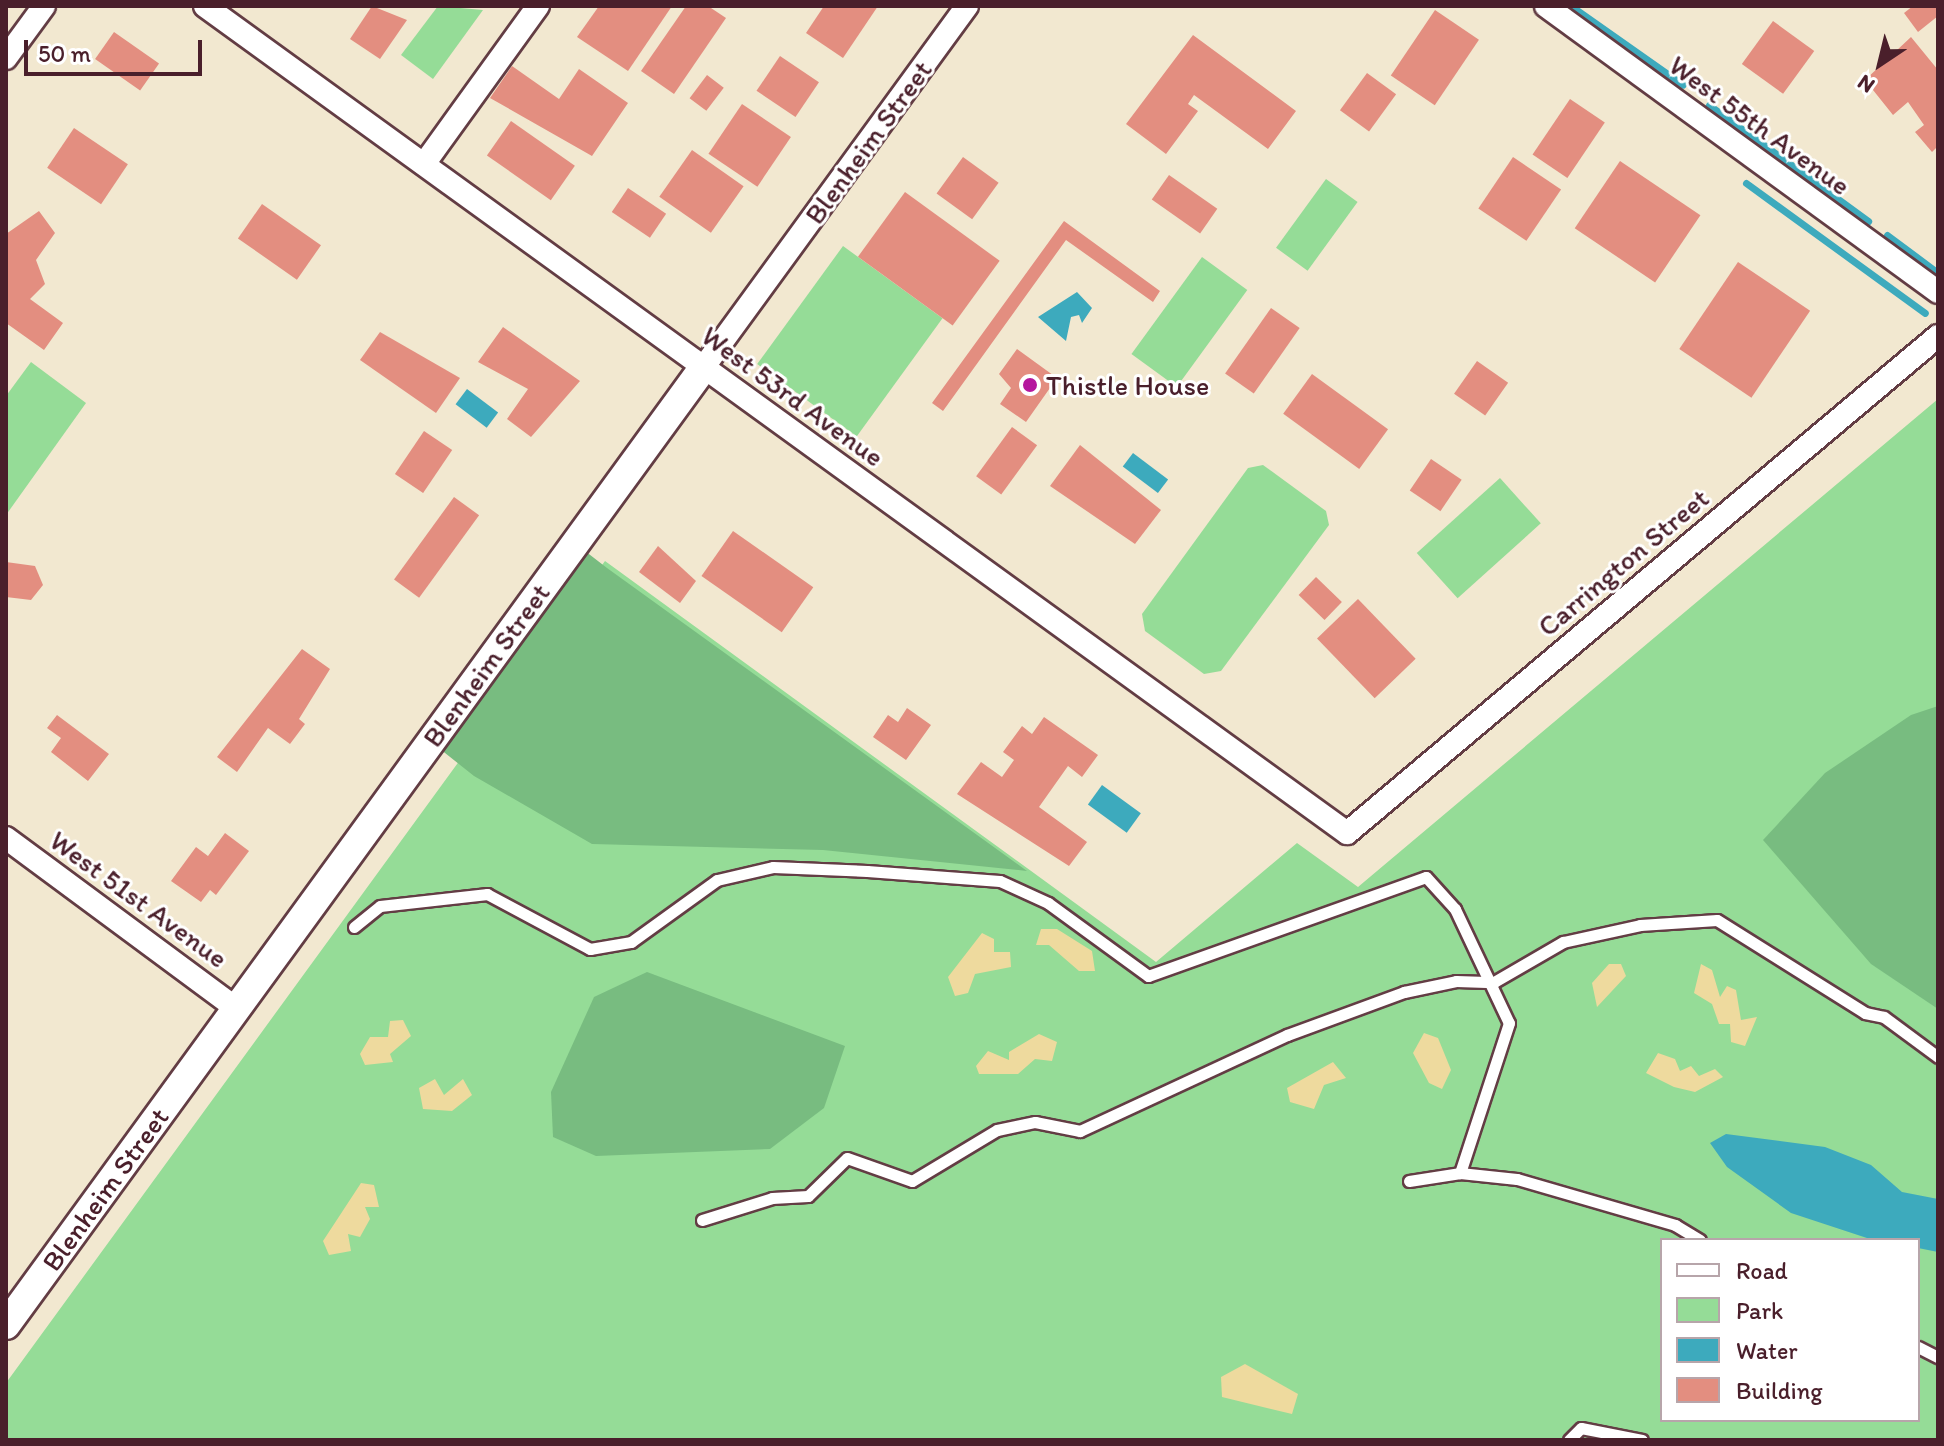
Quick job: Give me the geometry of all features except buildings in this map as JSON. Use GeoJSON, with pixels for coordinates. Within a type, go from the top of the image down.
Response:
{"type":"FeatureCollection","features":[{"type":"Feature","properties":{"kind":"street"},"geometry":{"type":"LineString","coordinates":[[6,58],[44,6]]}},
{"type":"Feature","properties":{"kind":"street","name":"West 53rd Avenue"},"geometry":{"type":"LineString","coordinates":[[205,6],[1347,833]]}},
{"type":"Feature","properties":{"kind":"street"},"geometry":{"type":"LineString","coordinates":[[424,164],[538,6]]}},
{"type":"Feature","properties":{"kind":"street","name":"Blenheim Street"},"geometry":{"type":"LineString","coordinates":[[6,1325],[967,6]]}},
{"type":"Feature","properties":{"kind":"street","name":"West 55th Avenue"},"geometry":{"type":"LineString","coordinates":[[1546,6],[1938,292]]}},
{"type":"Feature","properties":{"kind":"street","name":"Carrington Street"},"geometry":{"type":"LineString","coordinates":[[1347,833],[1938,336]]}},
{"type":"Feature","properties":{"kind":"street","name":"West 51st Avenue"},"geometry":{"type":"LineString","coordinates":[[6,838],[236,1008]]}},
{"type":"Feature","properties":{"kind":"lane"},"geometry":{"type":"LineString","coordinates":[[354,927],[380,906],[487,894],[590,949],[631,942],[717,880],[773,867],[883,872],[1000,881],[1048,903],[1148,976],[1426,877],[1455,909],[1494,982],[1509,1023],[1460,1173]]}},
{"type":"Feature","properties":{"kind":"lane"},"geometry":{"type":"LineString","coordinates":[[702,1220],[772,1198],[808,1196],[847,1158],[912,1181],[997,1130],[1035,1122],[1080,1131],[1287,1035],[1389,997],[1456,981],[1494,982],[1563,942],[1640,925],[1717,920],[1865,1013],[1884,1017],[1938,1057]]}},
{"type":"Feature","properties":{"kind":"lane"},"geometry":{"type":"LineString","coordinates":[[1409,1181],[1460,1173],[1517,1179],[1604,1202],[1695,1238]]}},
{"type":"Feature","properties":{"kind":"lane"},"geometry":{"type":"LineString","coordinates":[[1920,1348],[1938,1357]]}},
{"type":"Feature","properties":{"kind":"lane"},"geometry":{"type":"LineString","coordinates":[[1569,1440],[1581,1428],[1642,1440]]}},
{"type":"Feature","properties":{"kind":"green space"},"geometry":{"type":"Polygon","coordinates":[[[438,6],[483,10],[433,79],[401,55],[438,6]]]}},
{"type":"Feature","properties":{"kind":"green space"},"geometry":{"type":"Polygon","coordinates":[[[1326,179],[1358,202],[1308,271],[1276,248],[1326,179]]]}},
{"type":"Feature","properties":{"kind":"green space"},"geometry":{"type":"Polygon","coordinates":[[[843,246],[943,318],[857,436],[757,364],[843,246]]]}},
{"type":"Feature","properties":{"kind":"green space"},"geometry":{"type":"Polygon","coordinates":[[[1202,257],[1247,290],[1177,387],[1131,354],[1202,257]]]}},
{"type":"Feature","properties":{"kind":"green space"},"geometry":{"type":"Polygon","coordinates":[[[31,362],[86,403],[6,515],[6,396],[31,362]]]}},
{"type":"Feature","properties":{"kind":"green space"},"geometry":{"type":"Polygon","coordinates":[[[1938,399],[1938,1440],[6,1440],[6,1383],[605,561],[1156,962],[1297,843],[1358,887],[1938,399]]]}},
{"type":"Feature","properties":{"kind":"green space"},"geometry":{"type":"Polygon","coordinates":[[[1263,465],[1326,511],[1329,525],[1221,671],[1204,674],[1145,631],[1142,614],[1248,468],[1263,465]]]}},
{"type":"Feature","properties":{"kind":"green space"},"geometry":{"type":"Polygon","coordinates":[[[1500,478],[1541,523],[1458,598],[1417,553],[1500,478]]]}},
{"type":"Feature","properties":{"kind":"green space"},"geometry":{"type":"Polygon","coordinates":[[[585,551],[1027,871],[823,850],[592,844],[474,776],[440,749],[585,551]]]}},
{"type":"Feature","properties":{"kind":"green space"},"geometry":{"type":"Polygon","coordinates":[[[1938,706],[1938,1009],[1871,964],[1763,840],[1825,773],[1911,715],[1938,706]]]}},
{"type":"Feature","properties":{"kind":"green space"},"geometry":{"type":"Polygon","coordinates":[[[647,972],[845,1046],[824,1108],[770,1149],[596,1156],[553,1137],[551,1092],[594,997],[647,972]]]}},
{"type":"Feature","properties":{"kind":"sand"},"geometry":{"type":"Polygon","coordinates":[[[1041,929],[1057,929],[1092,951],[1095,971],[1079,971],[1049,945],[1036,945],[1041,929]]]}},
{"type":"Feature","properties":{"kind":"sand"},"geometry":{"type":"Polygon","coordinates":[[[982,933],[994,939],[994,952],[1010,952],[1011,967],[975,974],[968,993],[955,996],[948,977],[982,933]]]}},
{"type":"Feature","properties":{"kind":"sand"},"geometry":{"type":"Polygon","coordinates":[[[1609,964],[1621,964],[1626,976],[1597,1007],[1592,983],[1609,964]]]}},
{"type":"Feature","properties":{"kind":"sand"},"geometry":{"type":"Polygon","coordinates":[[[1701,964],[1712,970],[1720,997],[1727,986],[1736,990],[1741,1020],[1757,1017],[1745,1046],[1731,1042],[1730,1024],[1719,1024],[1712,1004],[1694,993],[1701,964]]]}},
{"type":"Feature","properties":{"kind":"sand"},"geometry":{"type":"Polygon","coordinates":[[[403,1020],[411,1036],[390,1054],[393,1062],[365,1065],[360,1054],[370,1037],[388,1037],[390,1021],[403,1020]]]}},
{"type":"Feature","properties":{"kind":"sand"},"geometry":{"type":"Polygon","coordinates":[[[1424,1033],[1438,1038],[1451,1070],[1442,1089],[1429,1083],[1413,1053],[1424,1033]]]}},
{"type":"Feature","properties":{"kind":"sand"},"geometry":{"type":"Polygon","coordinates":[[[1039,1034],[1057,1042],[1052,1061],[1035,1059],[1018,1074],[979,1074],[976,1066],[988,1051],[1009,1060],[1009,1052],[1039,1034]]]}},
{"type":"Feature","properties":{"kind":"sand"},"geometry":{"type":"Polygon","coordinates":[[[1658,1053],[1675,1059],[1680,1071],[1691,1066],[1699,1076],[1715,1069],[1723,1077],[1695,1092],[1674,1087],[1646,1073],[1658,1053]]]}},
{"type":"Feature","properties":{"kind":"sand"},"geometry":{"type":"Polygon","coordinates":[[[1333,1062],[1346,1078],[1324,1085],[1314,1109],[1290,1102],[1287,1088],[1333,1062]]]}},
{"type":"Feature","properties":{"kind":"sand"},"geometry":{"type":"Polygon","coordinates":[[[435,1079],[444,1095],[463,1079],[472,1095],[452,1111],[423,1109],[419,1088],[435,1079]]]}},
{"type":"Feature","properties":{"kind":"sand"},"geometry":{"type":"Polygon","coordinates":[[[361,1183],[374,1185],[379,1207],[365,1207],[370,1219],[360,1237],[348,1234],[351,1251],[329,1255],[323,1241],[361,1183]]]}},
{"type":"Feature","properties":{"kind":"sand"},"geometry":{"type":"Polygon","coordinates":[[[1245,1364],[1298,1394],[1292,1414],[1222,1397],[1221,1377],[1245,1364]]]}},
{"type":"Feature","properties":{"kind":"water"},"geometry":{"type":"Polygon","coordinates":[[[1077,292],[1092,308],[1082,323],[1079,315],[1071,317],[1066,341],[1038,317],[1077,292]]]}},
{"type":"Feature","properties":{"kind":"water"},"geometry":{"type":"Polygon","coordinates":[[[467,389],[498,412],[487,428],[456,404],[467,389]]]}},
{"type":"Feature","properties":{"kind":"water"},"geometry":{"type":"Polygon","coordinates":[[[1133,453],[1168,479],[1158,493],[1123,467],[1133,453]]]}},
{"type":"Feature","properties":{"kind":"water"},"geometry":{"type":"Polygon","coordinates":[[[1102,785],[1141,813],[1127,833],[1088,804],[1102,785]]]}},
{"type":"Feature","properties":{"kind":"water"},"geometry":{"type":"Polygon","coordinates":[[[1726,1134],[1825,1147],[1871,1165],[1902,1192],[1938,1199],[1938,1252],[1920,1248],[1920,1238],[1867,1238],[1791,1213],[1727,1167],[1710,1143],[1726,1134]]]}},
{"type":"Feature","properties":{"kind":"waterway"},"geometry":{"type":"LineString","coordinates":[[1574,8],[1683,85]]}},
{"type":"Feature","properties":{"kind":"waterway"},"geometry":{"type":"LineString","coordinates":[[1709,105],[1868,221]]}},
{"type":"Feature","properties":{"kind":"waterway"},"geometry":{"type":"LineString","coordinates":[[1746,183],[1925,313]]}},
{"type":"Feature","properties":{"kind":"waterway"},"geometry":{"type":"LineString","coordinates":[[1887,235],[1938,273]]}},
{"type":"Feature","properties":{"kind":"place","name":"Thistle House"},"geometry":{"type":"Point","coordinates":[1030,385]}}]}
